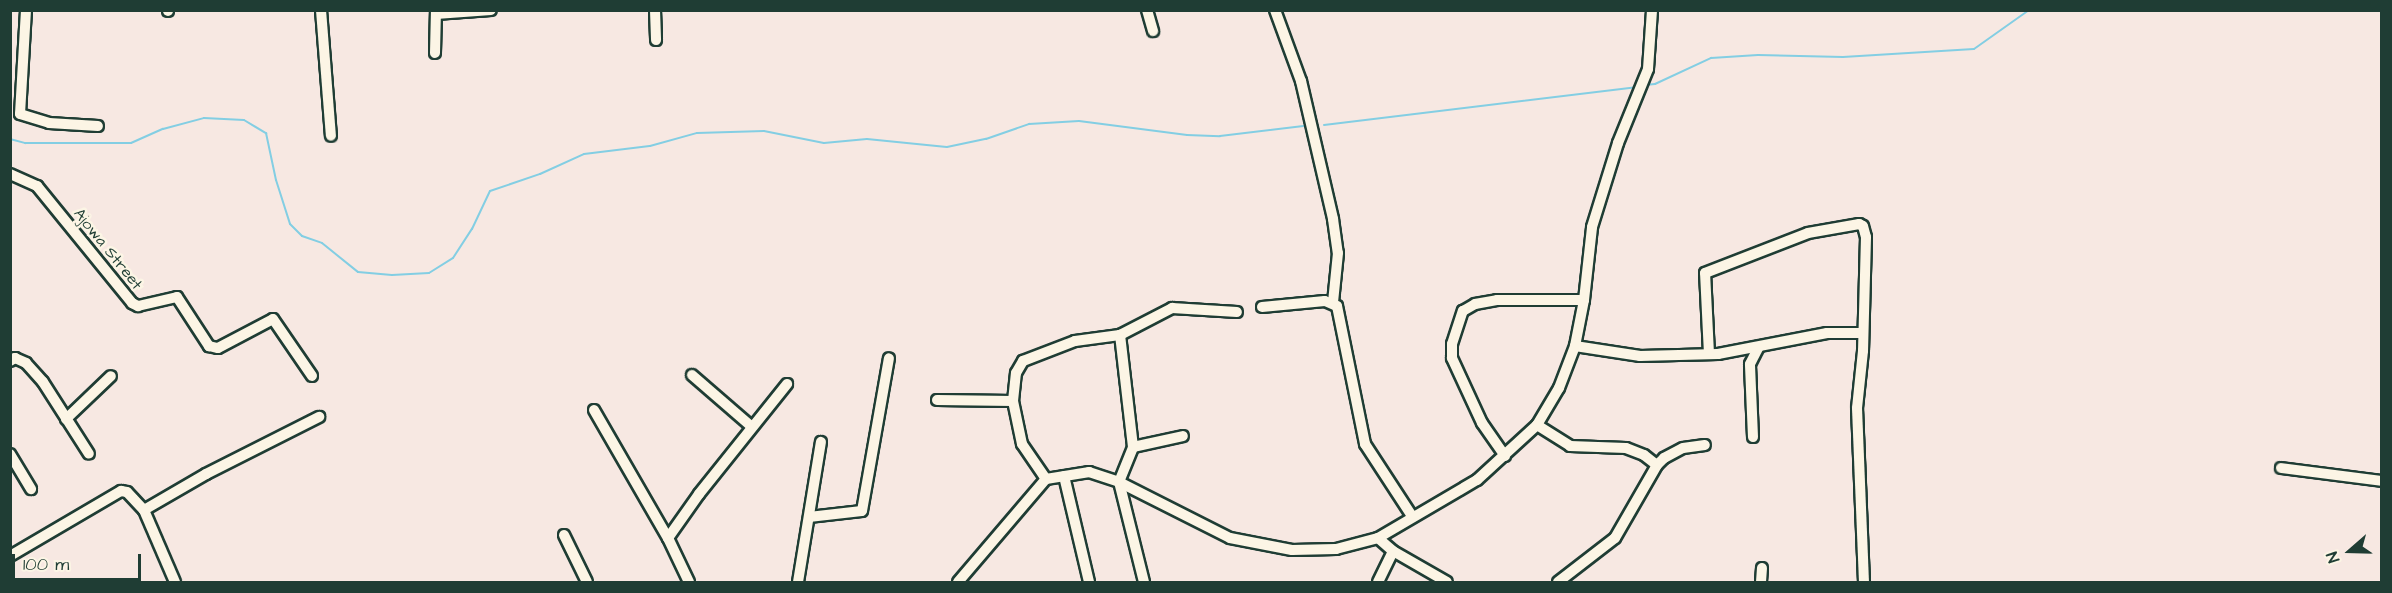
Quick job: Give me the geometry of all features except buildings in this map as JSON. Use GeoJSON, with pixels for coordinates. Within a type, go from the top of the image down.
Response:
{"type":"FeatureCollection","features":[{"type":"Feature","properties":{"kind":"street"},"geometry":{"type":"LineString","coordinates":[[26,10],[21,114],[49,123],[98,126]]}},
{"type":"Feature","properties":{"kind":"street"},"geometry":{"type":"LineString","coordinates":[[321,10],[331,136]]}},
{"type":"Feature","properties":{"kind":"street"},"geometry":{"type":"LineString","coordinates":[[435,53],[436,12],[491,10]]}},
{"type":"Feature","properties":{"kind":"street"},"geometry":{"type":"LineString","coordinates":[[655,10],[656,40]]}},
{"type":"Feature","properties":{"kind":"street"},"geometry":{"type":"LineString","coordinates":[[1147,10],[1153,32]]}},
{"type":"Feature","properties":{"kind":"street"},"geometry":{"type":"LineString","coordinates":[[1275,10],[1301,81],[1333,219],[1338,253],[1333,302],[1339,311],[1365,444],[1412,516]]}},
{"type":"Feature","properties":{"kind":"street"},"geometry":{"type":"LineString","coordinates":[[962,580],[1046,479],[1089,472],[1119,482],[1230,538],[1292,550],[1336,549],[1378,538],[1477,480],[1537,425],[1559,388],[1575,346],[1584,300],[1592,227],[1618,143],[1648,69],[1652,44],[1652,12]]}},
{"type":"Feature","properties":{"kind":"street","name":"Ajowa Street"},"geometry":{"type":"LineString","coordinates":[[10,174],[38,186],[132,303],[138,306],[177,297],[209,346],[218,348],[273,319],[312,376]]}},
{"type":"Feature","properties":{"kind":"street"},"geometry":{"type":"LineString","coordinates":[[1709,354],[1705,273],[1808,233],[1859,224],[1863,226],[1866,237],[1863,333],[1857,408],[1864,582]]}},
{"type":"Feature","properties":{"kind":"street"},"geometry":{"type":"LineString","coordinates":[[1505,456],[1482,423],[1452,358],[1452,344],[1463,311],[1475,304],[1497,300],[1584,300]]}},
{"type":"Feature","properties":{"kind":"street"},"geometry":{"type":"LineString","coordinates":[[1262,306],[1333,302]]}},
{"type":"Feature","properties":{"kind":"street"},"geometry":{"type":"LineString","coordinates":[[1046,479],[1022,444],[1013,400],[1016,373],[1023,361],[1075,341],[1120,335],[1172,308],[1237,312]]}},
{"type":"Feature","properties":{"kind":"street"},"geometry":{"type":"LineString","coordinates":[[1575,346],[1640,356],[1709,354],[1758,348],[1827,333],[1863,333]]}},
{"type":"Feature","properties":{"kind":"street"},"geometry":{"type":"LineString","coordinates":[[1120,335],[1132,447],[1119,482],[1144,582]]}},
{"type":"Feature","properties":{"kind":"street"},"geometry":{"type":"LineString","coordinates":[[1753,437],[1750,364],[1758,348]]}},
{"type":"Feature","properties":{"kind":"street"},"geometry":{"type":"LineString","coordinates":[[10,361],[15,358],[26,363],[49,389],[88,454]]}},
{"type":"Feature","properties":{"kind":"street"},"geometry":{"type":"LineString","coordinates":[[809,518],[862,511],[888,358]]}},
{"type":"Feature","properties":{"kind":"street"},"geometry":{"type":"LineString","coordinates":[[692,375],[752,427]]}},
{"type":"Feature","properties":{"kind":"street"},"geometry":{"type":"LineString","coordinates":[[66,419],[111,376]]}},
{"type":"Feature","properties":{"kind":"street"},"geometry":{"type":"LineString","coordinates":[[668,538],[787,384]]}},
{"type":"Feature","properties":{"kind":"street"},"geometry":{"type":"LineString","coordinates":[[937,400],[1013,400]]}},
{"type":"Feature","properties":{"kind":"street"},"geometry":{"type":"LineString","coordinates":[[594,410],[668,538],[688,582]]}},
{"type":"Feature","properties":{"kind":"street"},"geometry":{"type":"LineString","coordinates":[[144,510],[206,474],[319,417]]}},
{"type":"Feature","properties":{"kind":"street"},"geometry":{"type":"LineString","coordinates":[[1537,425],[1565,444],[1626,448],[1644,455],[1657,465]]}},
{"type":"Feature","properties":{"kind":"street"},"geometry":{"type":"LineString","coordinates":[[1132,447],[1183,436]]}},
{"type":"Feature","properties":{"kind":"street"},"geometry":{"type":"LineString","coordinates":[[798,582],[821,442]]}},
{"type":"Feature","properties":{"kind":"street"},"geometry":{"type":"LineString","coordinates":[[1558,582],[1615,538],[1657,465],[1683,448],[1705,445]]}},
{"type":"Feature","properties":{"kind":"street"},"geometry":{"type":"LineString","coordinates":[[10,454],[31,489]]}},
{"type":"Feature","properties":{"kind":"street"},"geometry":{"type":"LineString","coordinates":[[2281,468],[2382,481]]}},
{"type":"Feature","properties":{"kind":"street"},"geometry":{"type":"LineString","coordinates":[[1064,476],[1089,582]]}},
{"type":"Feature","properties":{"kind":"street"},"geometry":{"type":"LineString","coordinates":[[10,556],[121,491],[127,492],[144,510],[175,582]]}},
{"type":"Feature","properties":{"kind":"street"},"geometry":{"type":"LineString","coordinates":[[564,535],[587,582]]}},
{"type":"Feature","properties":{"kind":"street"},"geometry":{"type":"LineString","coordinates":[[1378,538],[1393,551],[1447,582]]}},
{"type":"Feature","properties":{"kind":"street"},"geometry":{"type":"LineString","coordinates":[[1378,582],[1393,551]]}},
{"type":"Feature","properties":{"kind":"street"},"geometry":{"type":"LineString","coordinates":[[1761,582],[1762,568]]}},
{"type":"Feature","properties":{"kind":"waterway"},"geometry":{"type":"LineString","coordinates":[[1645,85],[1655,84],[1711,58],[1758,55],[1843,57],[1974,49],[2029,10]]}},
{"type":"Feature","properties":{"kind":"waterway"},"geometry":{"type":"LineString","coordinates":[[1324,125],[1636,87]]}},
{"type":"Feature","properties":{"kind":"waterway"},"geometry":{"type":"LineString","coordinates":[[10,139],[25,143],[131,143],[163,129],[204,118],[244,120],[266,133],[276,180],[290,224],[302,236],[322,243],[358,272],[392,275],[429,273],[453,258],[472,229],[490,191],[540,174],[584,154],[650,146],[697,133],[764,131],[824,143],[867,139],[947,147],[986,139],[1029,124],[1079,121],[1187,135],[1220,136],[1303,126]]}}]}
